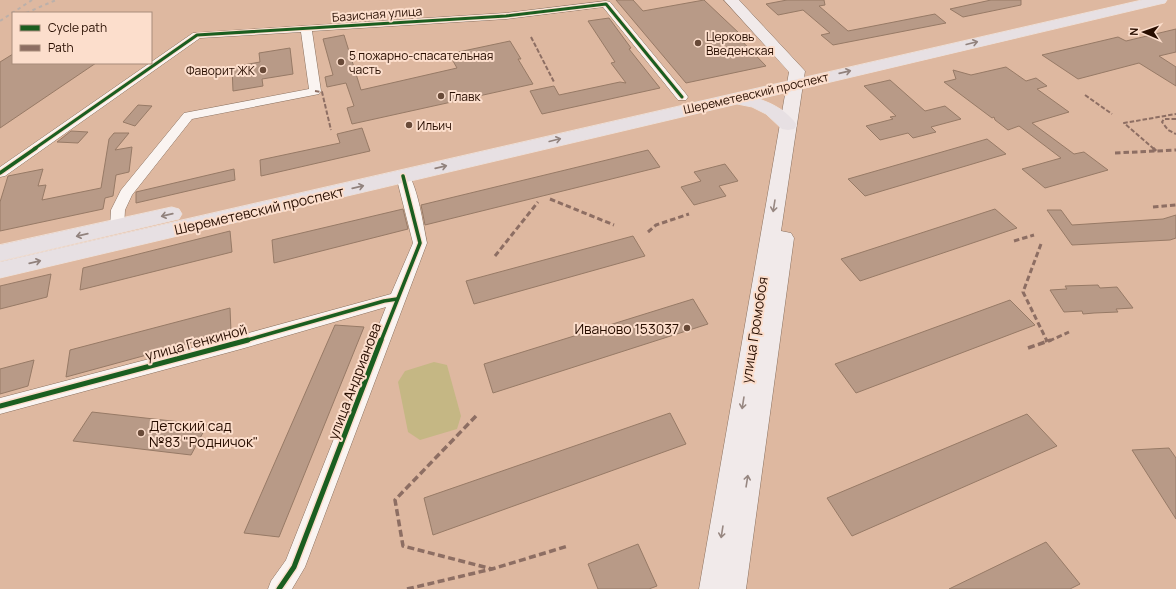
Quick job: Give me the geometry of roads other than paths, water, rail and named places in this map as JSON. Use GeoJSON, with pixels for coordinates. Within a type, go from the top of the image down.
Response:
{"type":"FeatureCollection","features":[{"type":"Feature","properties":{"kind":"main road"},"geometry":{"type":"LineString","coordinates":[[731,0],[802,76]]}},
{"type":"Feature","properties":{"kind":"main road"},"geometry":{"type":"LineString","coordinates":[[744,0],[802,76]]}},
{"type":"Feature","properties":{"kind":"main road","name":"Шереметевский проспект"},"geometry":{"type":"LineString","coordinates":[[0,253],[116,235],[403,176],[515,143],[682,97],[802,76],[988,33],[1057,12],[1111,0]]}},
{"type":"Feature","properties":{"kind":"main road","name":"Шереметевский проспект"},"geometry":{"type":"LineString","coordinates":[[988,33],[1071,21],[1101,12],[1160,0]]}},
{"type":"Feature","properties":{"kind":"main road"},"geometry":{"type":"LineString","coordinates":[[1057,12],[1071,21]]}},
{"type":"Feature","properties":{"kind":"main road","name":"Шереметевский проспект"},"geometry":{"type":"LineString","coordinates":[[0,270],[116,235],[515,143],[733,99],[802,76]]}},
{"type":"Feature","properties":{"kind":"main road","name":"улица Громобоя"},"geometry":{"type":"LineString","coordinates":[[714,589],[788,126],[802,76]]}},
{"type":"Feature","properties":{"kind":"main road","name":"улица Громобоя"},"geometry":{"type":"LineString","coordinates":[[731,589],[802,76]]}},
{"type":"Feature","properties":{"kind":"main road"},"geometry":{"type":"LineString","coordinates":[[733,99],[753,102],[764,107],[777,114],[788,126]]}},
{"type":"Feature","properties":{"kind":"street","name":"Базисная улица"},"geometry":{"type":"LineString","coordinates":[[0,173],[197,35],[506,16],[606,4],[682,97]]}},
{"type":"Feature","properties":{"kind":"street"},"geometry":{"type":"LineString","coordinates":[[116,235],[118,210],[126,193],[188,116],[315,91],[306,29]]}},
{"type":"Feature","properties":{"kind":"street","name":"улица Андрианова"},"geometry":{"type":"LineString","coordinates":[[279,589],[294,567],[420,243],[403,176]]}},
{"type":"Feature","properties":{"kind":"street","name":"улица Генкиной"},"geometry":{"type":"LineString","coordinates":[[0,406],[240,342],[384,301],[397,299]]}},
{"type":"Feature","properties":{"kind":"railway"},"geometry":{"type":"LineString","coordinates":[[14,12],[32,0]]}},
{"type":"Feature","properties":{"kind":"railway"},"geometry":{"type":"LineString","coordinates":[[28,12],[56,0]]}},
{"type":"Feature","properties":{"kind":"railway"},"geometry":{"type":"LineString","coordinates":[[0,21],[12,13]]}},
{"type":"Feature","properties":{"kind":"place","name":"Церковь Введенская"},"geometry":{"type":"Point","coordinates":[698,43]}},
{"type":"Feature","properties":{"kind":"place","name":"5 пожарно-спасательная часть"},"geometry":{"type":"Point","coordinates":[341,62]}},
{"type":"Feature","properties":{"kind":"place","name":"Фаворит ЖК"},"geometry":{"type":"Point","coordinates":[263,70]}},
{"type":"Feature","properties":{"kind":"place","name":"Главк"},"geometry":{"type":"Point","coordinates":[441,96]}},
{"type":"Feature","properties":{"kind":"place","name":"Ильич"},"geometry":{"type":"Point","coordinates":[409,125]}},
{"type":"Feature","properties":{"kind":"place","name":"Иваново 153037"},"geometry":{"type":"Point","coordinates":[687,328]}},
{"type":"Feature","properties":{"kind":"place","name":"Детский сад №83 \"Родничок\""},"geometry":{"type":"Point","coordinates":[141,433]}}]}
